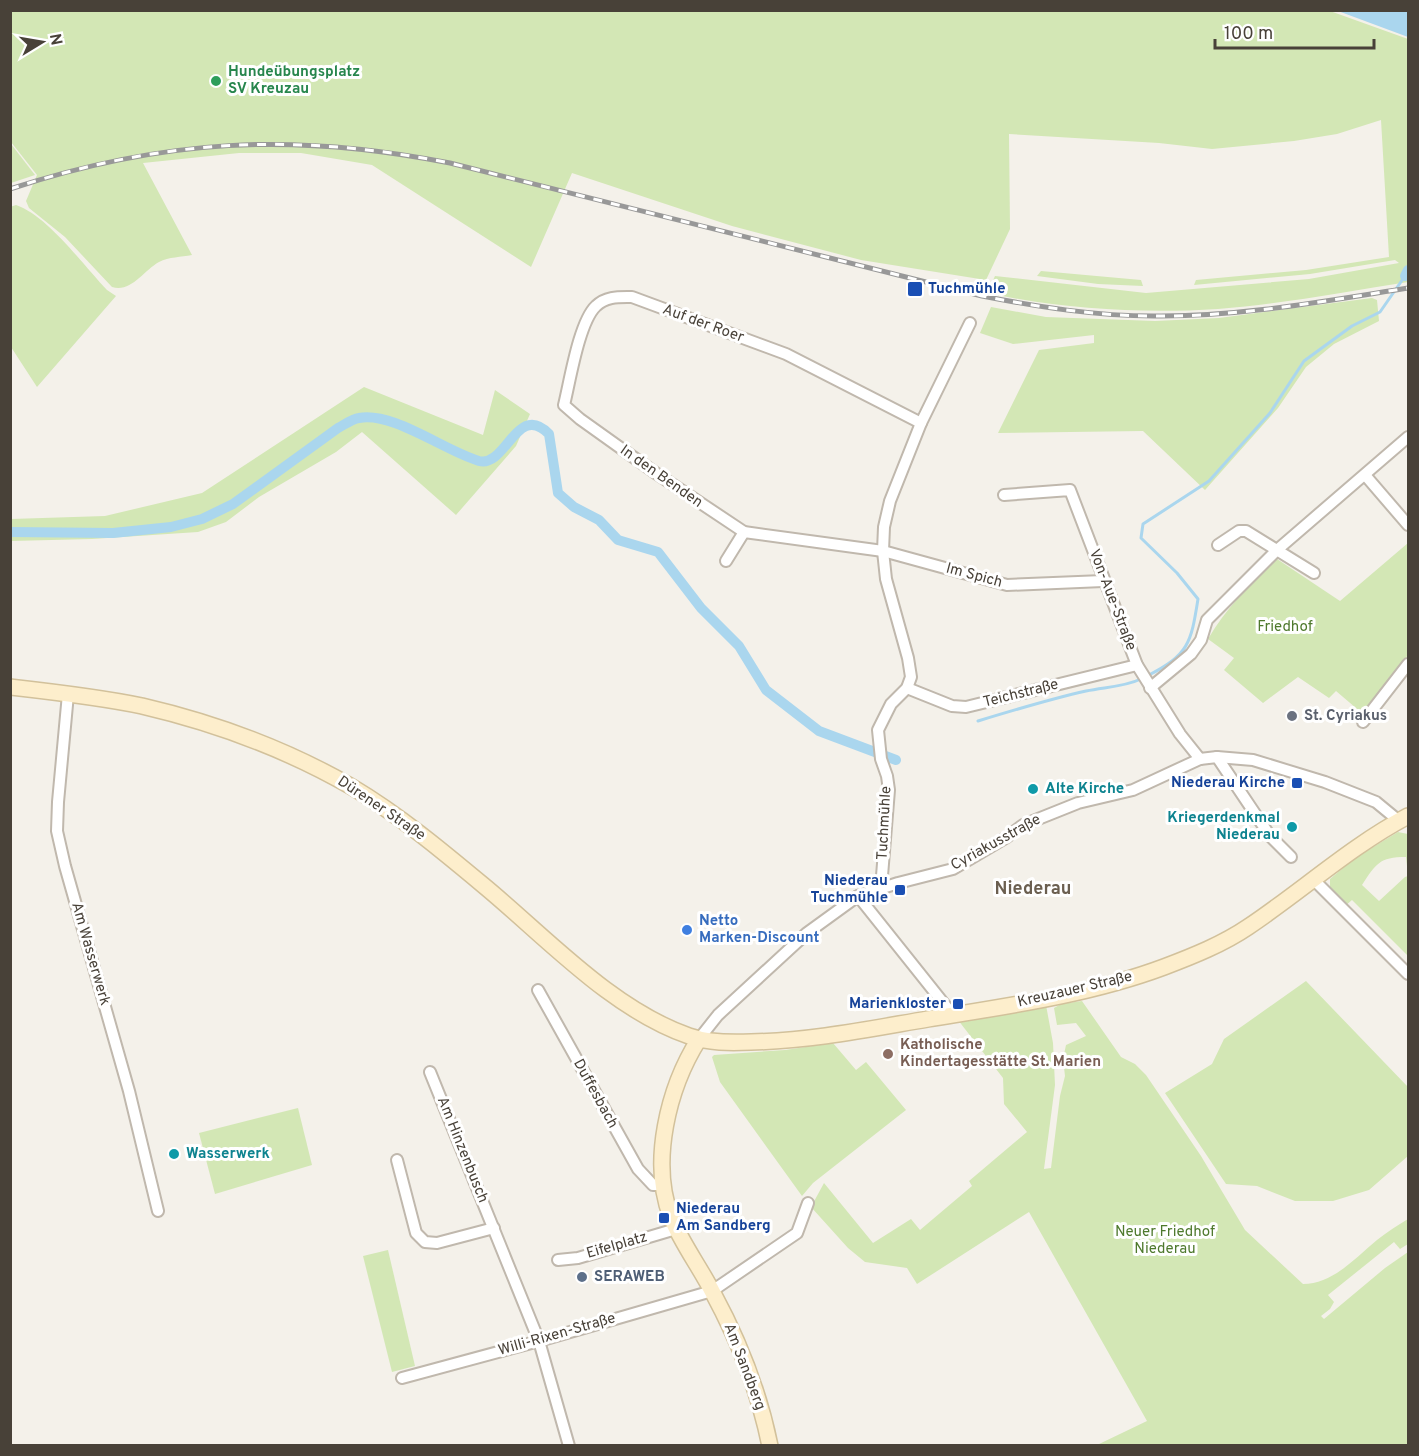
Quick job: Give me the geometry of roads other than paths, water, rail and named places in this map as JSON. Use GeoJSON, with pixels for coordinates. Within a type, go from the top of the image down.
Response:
{"type":"FeatureCollection","features":[{"type":"Feature","properties":{"kind":"main road","name":"Dürener Straße"},"geometry":{"type":"LineString","coordinates":[[10,687],[141,706],[239,734],[325,772],[355,789],[425,837],[578,967],[625,1003],[668,1028],[699,1039]]}},
{"type":"Feature","properties":{"kind":"main road","name":"Kreuzauer Straße"},"geometry":{"type":"LineString","coordinates":[[699,1039],[716,1042],[784,1042],[820,1038],[1117,983],[1165,967],[1221,943],[1404,819]]}},
{"type":"Feature","properties":{"kind":"main road","name":"Am Sandberg"},"geometry":{"type":"LineString","coordinates":[[699,1039],[687,1059],[666,1127],[662,1159],[663,1185],[676,1229],[712,1291],[749,1371],[770,1446]]}},
{"type":"Feature","properties":{"kind":"street","name":"Auf der Roer"},"geometry":{"type":"LineString","coordinates":[[580,419],[564,405],[586,320],[596,305],[611,297],[632,297],[786,354],[921,423]]}},
{"type":"Feature","properties":{"kind":"street"},"geometry":{"type":"LineString","coordinates":[[907,688],[911,676],[886,579],[883,551],[884,527],[890,501],[921,423],[970,323]]}},
{"type":"Feature","properties":{"kind":"street","name":"In den Benden"},"geometry":{"type":"LineString","coordinates":[[580,419],[744,532],[883,551]]}},
{"type":"Feature","properties":{"kind":"street","name":"Teichstraße"},"geometry":{"type":"LineString","coordinates":[[907,688],[952,706],[966,707],[1144,677],[1191,654],[1201,640],[1207,620],[1277,550],[1408,437]]}},
{"type":"Feature","properties":{"kind":"street"},"geometry":{"type":"LineString","coordinates":[[1365,475],[1408,525]]}},
{"type":"Feature","properties":{"kind":"street","name":"Von-Aue-Straße"},"geometry":{"type":"LineString","coordinates":[[1004,495],[1070,490],[1103,581],[1144,677],[1180,734],[1200,759]]}},
{"type":"Feature","properties":{"kind":"street"},"geometry":{"type":"LineString","coordinates":[[1218,545],[1239,531],[1246,531],[1314,573]]}},
{"type":"Feature","properties":{"kind":"street"},"geometry":{"type":"LineString","coordinates":[[726,561],[744,532]]}},
{"type":"Feature","properties":{"kind":"street","name":"Im Spich"},"geometry":{"type":"LineString","coordinates":[[883,551],[1006,585],[1103,581]]}},
{"type":"Feature","properties":{"kind":"street"},"geometry":{"type":"LineString","coordinates":[[1363,722],[1408,664]]}},
{"type":"Feature","properties":{"kind":"street","name":"Tuchmühle"},"geometry":{"type":"LineString","coordinates":[[881,888],[889,790],[880,753],[878,729],[891,704],[907,688]]}},
{"type":"Feature","properties":{"kind":"street","name":"Am Wasserwerk"},"geometry":{"type":"LineString","coordinates":[[68,694],[57,831],[129,1091],[158,1211]]}},
{"type":"Feature","properties":{"kind":"street"},"geometry":{"type":"LineString","coordinates":[[1217,757],[1270,836],[1291,857]]}},
{"type":"Feature","properties":{"kind":"street","name":"Cyriakusstraße"},"geometry":{"type":"LineString","coordinates":[[699,1039],[718,1015],[807,933],[858,896],[953,869],[1023,825],[1078,803],[1133,790],[1200,759],[1217,757],[1253,760],[1325,782],[1376,802],[1404,819]]}},
{"type":"Feature","properties":{"kind":"street"},"geometry":{"type":"LineString","coordinates":[[1313,879],[1408,974]]}},
{"type":"Feature","properties":{"kind":"street"},"geometry":{"type":"LineString","coordinates":[[858,896],[953,1015]]}},
{"type":"Feature","properties":{"kind":"street","name":"Duffesbach"},"geometry":{"type":"LineString","coordinates":[[538,990],[638,1169],[653,1185],[663,1185]]}},
{"type":"Feature","properties":{"kind":"street","name":"Am Hinzenbusch"},"geometry":{"type":"LineString","coordinates":[[430,1072],[539,1341],[569,1446]]}},
{"type":"Feature","properties":{"kind":"street"},"geometry":{"type":"LineString","coordinates":[[397,1160],[416,1233],[424,1242],[437,1243],[495,1228]]}},
{"type":"Feature","properties":{"kind":"street"},"geometry":{"type":"LineString","coordinates":[[712,1291],[797,1233],[808,1203]]}},
{"type":"Feature","properties":{"kind":"street","name":"Eifelplatz"},"geometry":{"type":"LineString","coordinates":[[558,1260],[578,1258],[676,1229]]}},
{"type":"Feature","properties":{"kind":"street","name":"Willi-Rixen-Straße"},"geometry":{"type":"LineString","coordinates":[[402,1378],[712,1291]]}},
{"type":"Feature","properties":{"kind":"water"},"geometry":{"type":"Polygon","coordinates":[[[1338,11],[1408,11],[1408,37],[1338,11]]]}},
{"type":"Feature","properties":{"kind":"waterway"},"geometry":{"type":"LineString","coordinates":[[1405,276],[1408,270]]}},
{"type":"Feature","properties":{"kind":"waterway"},"geometry":{"type":"LineString","coordinates":[[1147,676],[1172,661],[1186,646],[1193,627],[1198,599],[1177,573],[1141,538],[1143,524],[1209,481],[1270,413],[1304,361],[1352,326],[1380,312],[1405,276]]}},
{"type":"Feature","properties":{"kind":"waterway"},"geometry":{"type":"LineString","coordinates":[[10,532],[113,533],[171,527],[202,519],[233,504],[338,428],[359,418],[372,417],[387,420],[479,461],[488,460],[497,455],[520,430],[528,425],[538,426],[549,434],[558,493],[574,507],[599,520],[618,540],[658,552],[701,608],[739,646],[766,690],[819,731],[896,760]]}},
{"type":"Feature","properties":{"kind":"waterway"},"geometry":{"type":"LineString","coordinates":[[978,721],[1086,691],[1141,679]]}},
{"type":"Feature","properties":{"kind":"railway"},"geometry":{"type":"LineString","coordinates":[[10,189],[66,172],[121,159],[175,151],[282,144],[337,147],[450,163],[982,296],[1067,310],[1132,316],[1218,314],[1408,288]]}},
{"type":"Feature","properties":{"kind":"place","name":"Hundeübungsplatz SV Kreuzau"},"geometry":{"type":"Point","coordinates":[216,81]}},
{"type":"Feature","properties":{"kind":"place","name":"Tuchmühle"},"geometry":{"type":"Point","coordinates":[915,289]}},
{"type":"Feature","properties":{"kind":"place","name":"St. Cyriakus"},"geometry":{"type":"Point","coordinates":[1292,716]}},
{"type":"Feature","properties":{"kind":"place","name":"Niederau Kirche"},"geometry":{"type":"Point","coordinates":[1297,783]}},
{"type":"Feature","properties":{"kind":"place","name":"Alte Kirche"},"geometry":{"type":"Point","coordinates":[1033,789]}},
{"type":"Feature","properties":{"kind":"place","name":"Kriegerdenkmal Niederau"},"geometry":{"type":"Point","coordinates":[1292,827]}},
{"type":"Feature","properties":{"kind":"place","name":"Niederau Tuchmühle"},"geometry":{"type":"Point","coordinates":[900,890]}},
{"type":"Feature","properties":{"kind":"place","name":"Netto Marken-Discount"},"geometry":{"type":"Point","coordinates":[687,930]}},
{"type":"Feature","properties":{"kind":"place","name":"Marienkloster"},"geometry":{"type":"Point","coordinates":[958,1004]}},
{"type":"Feature","properties":{"kind":"place","name":"Katholische Kindertagesstätte St. Marien"},"geometry":{"type":"Point","coordinates":[888,1054]}},
{"type":"Feature","properties":{"kind":"place","name":"Wasserwerk"},"geometry":{"type":"Point","coordinates":[174,1154]}},
{"type":"Feature","properties":{"kind":"place","name":"Niederau Am Sandberg"},"geometry":{"type":"Point","coordinates":[664,1218]}},
{"type":"Feature","properties":{"kind":"place","name":"SERAWEB"},"geometry":{"type":"Point","coordinates":[582,1277]}},
{"type":"Feature","properties":{"kind":"district","name":"Niederau"},"geometry":{"type":"Point","coordinates":[1033,889]}},
{"type":"Feature","properties":{"kind":"park label","name":"Friedhof"},"geometry":{"type":"Point","coordinates":[1285,627]}},
{"type":"Feature","properties":{"kind":"park label","name":"Neuer Friedhof Niederau"},"geometry":{"type":"Point","coordinates":[1165,1240]}}]}
